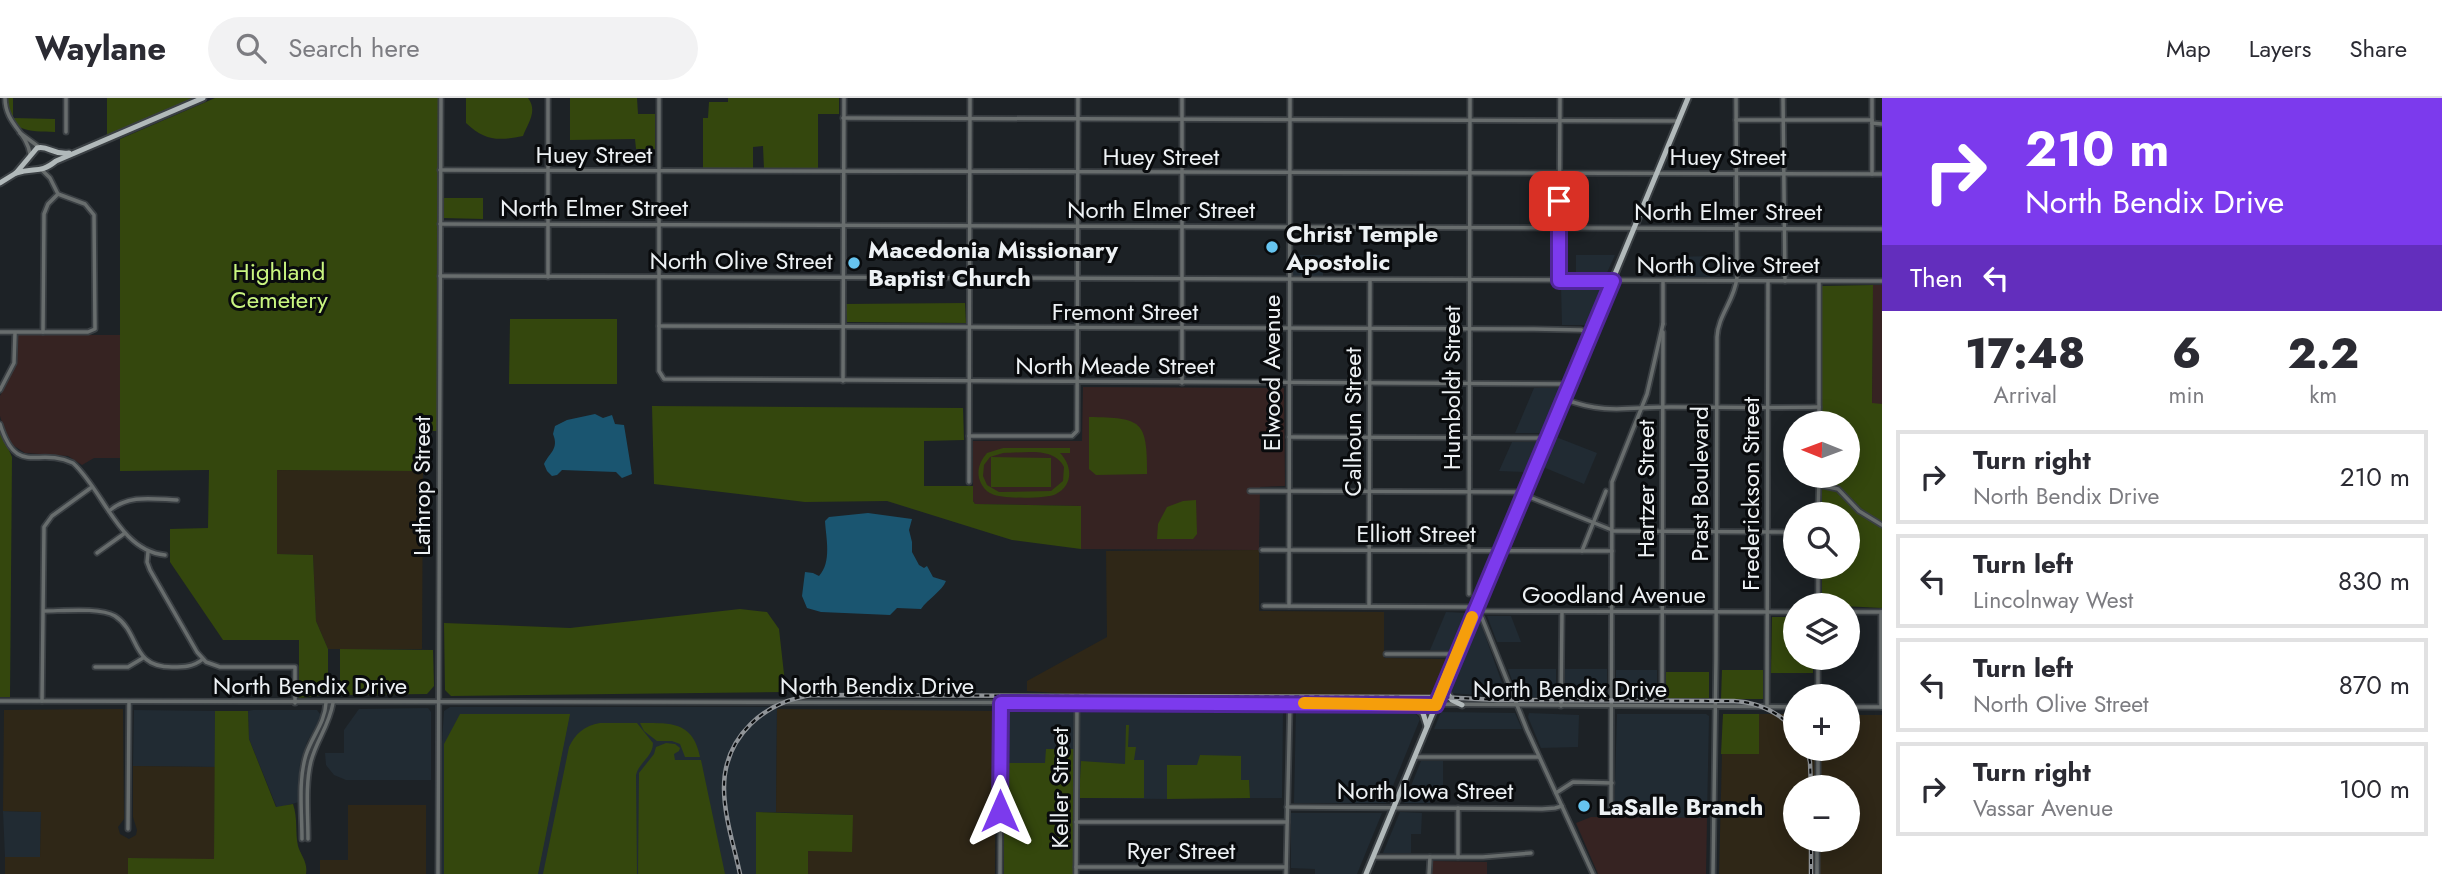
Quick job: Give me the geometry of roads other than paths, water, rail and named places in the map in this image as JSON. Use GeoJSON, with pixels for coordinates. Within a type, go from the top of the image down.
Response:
{"type":"FeatureCollection","features":[{"type":"Feature","properties":{"kind":"main road"},"geometry":{"type":"LineString","coordinates":[[16,173],[52,164],[203,98]]}},
{"type":"Feature","properties":{"kind":"main road"},"geometry":{"type":"LineString","coordinates":[[1366,874],[1688,98]]}},
{"type":"Feature","properties":{"kind":"main road"},"geometry":{"type":"LineString","coordinates":[[0,183],[16,173],[40,147],[59,154],[75,152]]}},
{"type":"Feature","properties":{"kind":"main road"},"geometry":{"type":"LineString","coordinates":[[51,152],[52,164]]}},
{"type":"Feature","properties":{"kind":"main road"},"geometry":{"type":"LineString","coordinates":[[30,156],[31,164],[39,169]]}},
{"type":"Feature","properties":{"kind":"main road"},"geometry":{"type":"LineString","coordinates":[[1443,687],[1452,700],[1462,705]]}},
{"type":"Feature","properties":{"kind":"main road"},"geometry":{"type":"LineString","coordinates":[[1410,704],[1423,713],[1427,727]]}},
{"type":"Feature","properties":{"kind":"street"},"geometry":{"type":"LineString","coordinates":[[5,98],[6,112],[28,146],[30,156]]}},
{"type":"Feature","properties":{"kind":"street"},"geometry":{"type":"LineString","coordinates":[[66,98],[66,131]]}},
{"type":"Feature","properties":{"kind":"street","name":"Lathrop Street"},"geometry":{"type":"LineString","coordinates":[[438,874],[441,98]]}},
{"type":"Feature","properties":{"kind":"street"},"geometry":{"type":"LineString","coordinates":[[548,98],[548,277]]}},
{"type":"Feature","properties":{"kind":"street"},"geometry":{"type":"LineString","coordinates":[[659,98],[659,326]]}},
{"type":"Feature","properties":{"kind":"street"},"geometry":{"type":"LineString","coordinates":[[843,381],[844,98]]}},
{"type":"Feature","properties":{"kind":"street"},"geometry":{"type":"LineString","coordinates":[[969,482],[970,98]]}},
{"type":"Feature","properties":{"kind":"street"},"geometry":{"type":"LineString","coordinates":[[969,436],[1076,434],[1078,98]]}},
{"type":"Feature","properties":{"kind":"street"},"geometry":{"type":"LineString","coordinates":[[1182,98],[1182,383]]}},
{"type":"Feature","properties":{"kind":"street","name":"Elwood Avenue"},"geometry":{"type":"LineString","coordinates":[[1289,606],[1290,98]]}},
{"type":"Feature","properties":{"kind":"street","name":"Humboldt Street"},"geometry":{"type":"LineString","coordinates":[[1469,98],[1469,594]]}},
{"type":"Feature","properties":{"kind":"street"},"geometry":{"type":"LineString","coordinates":[[1559,281],[1560,98]]}},
{"type":"Feature","properties":{"kind":"street","name":"Prast Boulevard"},"geometry":{"type":"LineString","coordinates":[[1713,874],[1717,332],[1737,281],[1736,98]]}},
{"type":"Feature","properties":{"kind":"street"},"geometry":{"type":"LineString","coordinates":[[1783,98],[1785,281]]}},
{"type":"Feature","properties":{"kind":"street"},"geometry":{"type":"LineString","coordinates":[[1872,98],[1872,174]]}},
{"type":"Feature","properties":{"kind":"street"},"geometry":{"type":"LineString","coordinates":[[843,118],[1678,121]]}},
{"type":"Feature","properties":{"kind":"street"},"geometry":{"type":"LineString","coordinates":[[1736,120],[1882,124]]}},
{"type":"Feature","properties":{"kind":"street"},"geometry":{"type":"LineString","coordinates":[[18,132],[40,147]]}},
{"type":"Feature","properties":{"kind":"street"},"geometry":{"type":"LineString","coordinates":[[50,178],[52,164]]}},
{"type":"Feature","properties":{"kind":"street"},"geometry":{"type":"LineString","coordinates":[[0,332],[95,331],[95,219],[85,204],[58,194],[50,178],[39,169]]}},
{"type":"Feature","properties":{"kind":"street","name":"Huey Street"},"geometry":{"type":"LineString","coordinates":[[440,170],[1882,174]]}},
{"type":"Feature","properties":{"kind":"street"},"geometry":{"type":"LineString","coordinates":[[43,332],[44,214],[48,204],[58,194]]}},
{"type":"Feature","properties":{"kind":"street","name":"North Elmer Street"},"geometry":{"type":"LineString","coordinates":[[440,224],[1882,229]]}},
{"type":"Feature","properties":{"kind":"street","name":"North Olive Street"},"geometry":{"type":"LineString","coordinates":[[440,276],[1882,282]]}},
{"type":"Feature","properties":{"kind":"street","name":"Calhoun Street"},"geometry":{"type":"LineString","coordinates":[[1369,606],[1370,280]]}},
{"type":"Feature","properties":{"kind":"street","name":"Hartzer Street"},"geometry":{"type":"LineString","coordinates":[[1662,696],[1663,281]]}},
{"type":"Feature","properties":{"kind":"street","name":"Frederickson Street"},"geometry":{"type":"LineString","coordinates":[[1767,707],[1768,281]]}},
{"type":"Feature","properties":{"kind":"street"},"geometry":{"type":"LineString","coordinates":[[1819,281],[1819,411]]}},
{"type":"Feature","properties":{"kind":"street"},"geometry":{"type":"LineString","coordinates":[[1611,814],[1612,482],[1642,410],[1663,324]]}},
{"type":"Feature","properties":{"kind":"street","name":"Fremont Street"},"geometry":{"type":"LineString","coordinates":[[659,326],[1469,329],[1581,330],[1591,334]]}},
{"type":"Feature","properties":{"kind":"street","name":"North Meade Street"},"geometry":{"type":"LineString","coordinates":[[659,326],[660,377],[670,380],[1570,384]]}},
{"type":"Feature","properties":{"kind":"street"},"geometry":{"type":"LineString","coordinates":[[0,390],[14,363],[15,332]]}},
{"type":"Feature","properties":{"kind":"street"},"geometry":{"type":"LineString","coordinates":[[1564,399],[1599,409],[1819,407]]}},
{"type":"Feature","properties":{"kind":"street"},"geometry":{"type":"LineString","coordinates":[[0,424],[7,444],[14,452],[25,457],[68,461],[78,468],[133,542],[148,552],[165,555]]}},
{"type":"Feature","properties":{"kind":"street"},"geometry":{"type":"LineString","coordinates":[[1289,437],[1548,438]]}},
{"type":"Feature","properties":{"kind":"street"},"geometry":{"type":"LineString","coordinates":[[42,701],[44,527],[52,516],[92,487]]}},
{"type":"Feature","properties":{"kind":"street"},"geometry":{"type":"LineString","coordinates":[[1837,488],[1858,511],[1882,525]]}},
{"type":"Feature","properties":{"kind":"street"},"geometry":{"type":"LineString","coordinates":[[1250,491],[1525,494],[1612,531],[1783,532]]}},
{"type":"Feature","properties":{"kind":"street"},"geometry":{"type":"LineString","coordinates":[[1582,551],[1606,491]]}},
{"type":"Feature","properties":{"kind":"street"},"geometry":{"type":"LineString","coordinates":[[109,510],[130,499],[177,500]]}},
{"type":"Feature","properties":{"kind":"street"},"geometry":{"type":"LineString","coordinates":[[97,553],[125,533]]}},
{"type":"Feature","properties":{"kind":"street","name":"Elliott Street"},"geometry":{"type":"LineString","coordinates":[[1262,550],[1612,551]]}},
{"type":"Feature","properties":{"kind":"street"},"geometry":{"type":"LineString","coordinates":[[148,552],[150,570],[203,659],[220,667],[295,667],[295,703]]}},
{"type":"Feature","properties":{"kind":"street","name":"Goodland Avenue"},"geometry":{"type":"LineString","coordinates":[[1264,606],[1469,607],[1485,611],[1562,612],[1783,612]]}},
{"type":"Feature","properties":{"kind":"street"},"geometry":{"type":"LineString","coordinates":[[1475,609],[1482,618],[1539,757],[1593,874]]}},
{"type":"Feature","properties":{"kind":"street"},"geometry":{"type":"LineString","coordinates":[[43,611],[99,611],[113,615],[124,624],[143,658],[153,665],[191,666],[203,659]]}},
{"type":"Feature","properties":{"kind":"street"},"geometry":{"type":"LineString","coordinates":[[1561,706],[1562,612]]}},
{"type":"Feature","properties":{"kind":"street"},"geometry":{"type":"LineString","coordinates":[[1860,612],[1882,612],[1882,707],[1860,707]]}},
{"type":"Feature","properties":{"kind":"street"},"geometry":{"type":"LineString","coordinates":[[1386,654],[1457,654]]}},
{"type":"Feature","properties":{"kind":"street"},"geometry":{"type":"LineString","coordinates":[[95,667],[128,667],[143,658]]}},
{"type":"Feature","properties":{"kind":"street","name":"North Bendix Drive"},"geometry":{"type":"LineString","coordinates":[[0,701],[1783,706]]}},
{"type":"Feature","properties":{"kind":"street"},"geometry":{"type":"LineString","coordinates":[[128,829],[129,702]]}},
{"type":"Feature","properties":{"kind":"street"},"geometry":{"type":"LineString","coordinates":[[302,839],[304,763],[309,746],[324,717],[326,703]]}},
{"type":"Feature","properties":{"kind":"street"},"geometry":{"type":"LineString","coordinates":[[308,839],[309,770],[334,703]]}},
{"type":"Feature","properties":{"kind":"street"},"geometry":{"type":"LineString","coordinates":[[1000,874],[1001,703]]}},
{"type":"Feature","properties":{"kind":"street","name":"Keller Street"},"geometry":{"type":"LineString","coordinates":[[1076,874],[1077,703]]}},
{"type":"Feature","properties":{"kind":"street"},"geometry":{"type":"LineString","coordinates":[[1286,874],[1290,703]]}},
{"type":"Feature","properties":{"kind":"street"},"geometry":{"type":"LineString","coordinates":[[1415,757],[1539,757]]}},
{"type":"Feature","properties":{"kind":"street"},"geometry":{"type":"LineString","coordinates":[[1556,793],[1573,782],[1612,782]]}},
{"type":"Feature","properties":{"kind":"street","name":"North Iowa Street"},"geometry":{"type":"LineString","coordinates":[[1287,807],[1542,809],[1562,806]]}},
{"type":"Feature","properties":{"kind":"street"},"geometry":{"type":"LineString","coordinates":[[1458,808],[1458,858]]}},
{"type":"Feature","properties":{"kind":"street"},"geometry":{"type":"LineString","coordinates":[[1076,822],[1287,822]]}},
{"type":"Feature","properties":{"kind":"street"},"geometry":{"type":"LineString","coordinates":[[1817,852],[1817,874]]}},
{"type":"Feature","properties":{"kind":"street"},"geometry":{"type":"LineString","coordinates":[[1373,857],[1458,858],[1531,853]]}},
{"type":"Feature","properties":{"kind":"street"},"geometry":{"type":"LineString","coordinates":[[1429,874],[1430,857]]}},
{"type":"Feature","properties":{"kind":"street","name":"Ryer Street"},"geometry":{"type":"LineString","coordinates":[[1076,867],[1286,867]]}},
{"type":"Feature","properties":{"kind":"water"},"geometry":{"type":"Polygon","coordinates":[[[595,414],[603,418],[612,415],[615,424],[624,425],[632,474],[622,478],[616,472],[562,470],[552,476],[544,464],[554,447],[555,426],[567,420],[595,414]]]}},
{"type":"Feature","properties":{"kind":"water"},"geometry":{"type":"Polygon","coordinates":[[[868,513],[912,519],[909,530],[912,552],[919,565],[924,568],[927,566],[933,577],[946,581],[944,585],[921,609],[897,608],[890,615],[821,612],[807,608],[802,596],[805,572],[819,576],[826,564],[825,521],[829,517],[868,513]]]}},
{"type":"Feature","properties":{"kind":"railway"},"geometry":{"type":"LineString","coordinates":[[740,874],[724,799],[726,769],[731,752],[750,724],[764,713],[795,699],[813,695],[1734,701],[1751,704],[1783,718]]}},
{"type":"Feature","properties":{"kind":"railway"},"geometry":{"type":"LineString","coordinates":[[1810,761],[1810,775]]}},
{"type":"Feature","properties":{"kind":"railway"},"geometry":{"type":"LineString","coordinates":[[1811,852],[1811,874]]}},
{"type":"Feature","properties":{"kind":"place","name":"Christ Temple Apostolic"},"geometry":{"type":"Point","coordinates":[1272,247]}},
{"type":"Feature","properties":{"kind":"place","name":"Macedonia Missionary Baptist Church"},"geometry":{"type":"Point","coordinates":[854,263]}},
{"type":"Feature","properties":{"kind":"place","name":"LaSalle Branch"},"geometry":{"type":"Point","coordinates":[1584,806]}},
{"type":"Feature","properties":{"kind":"park label","name":"Highland Cemetery"},"geometry":{"type":"Point","coordinates":[279,285]}}]}
